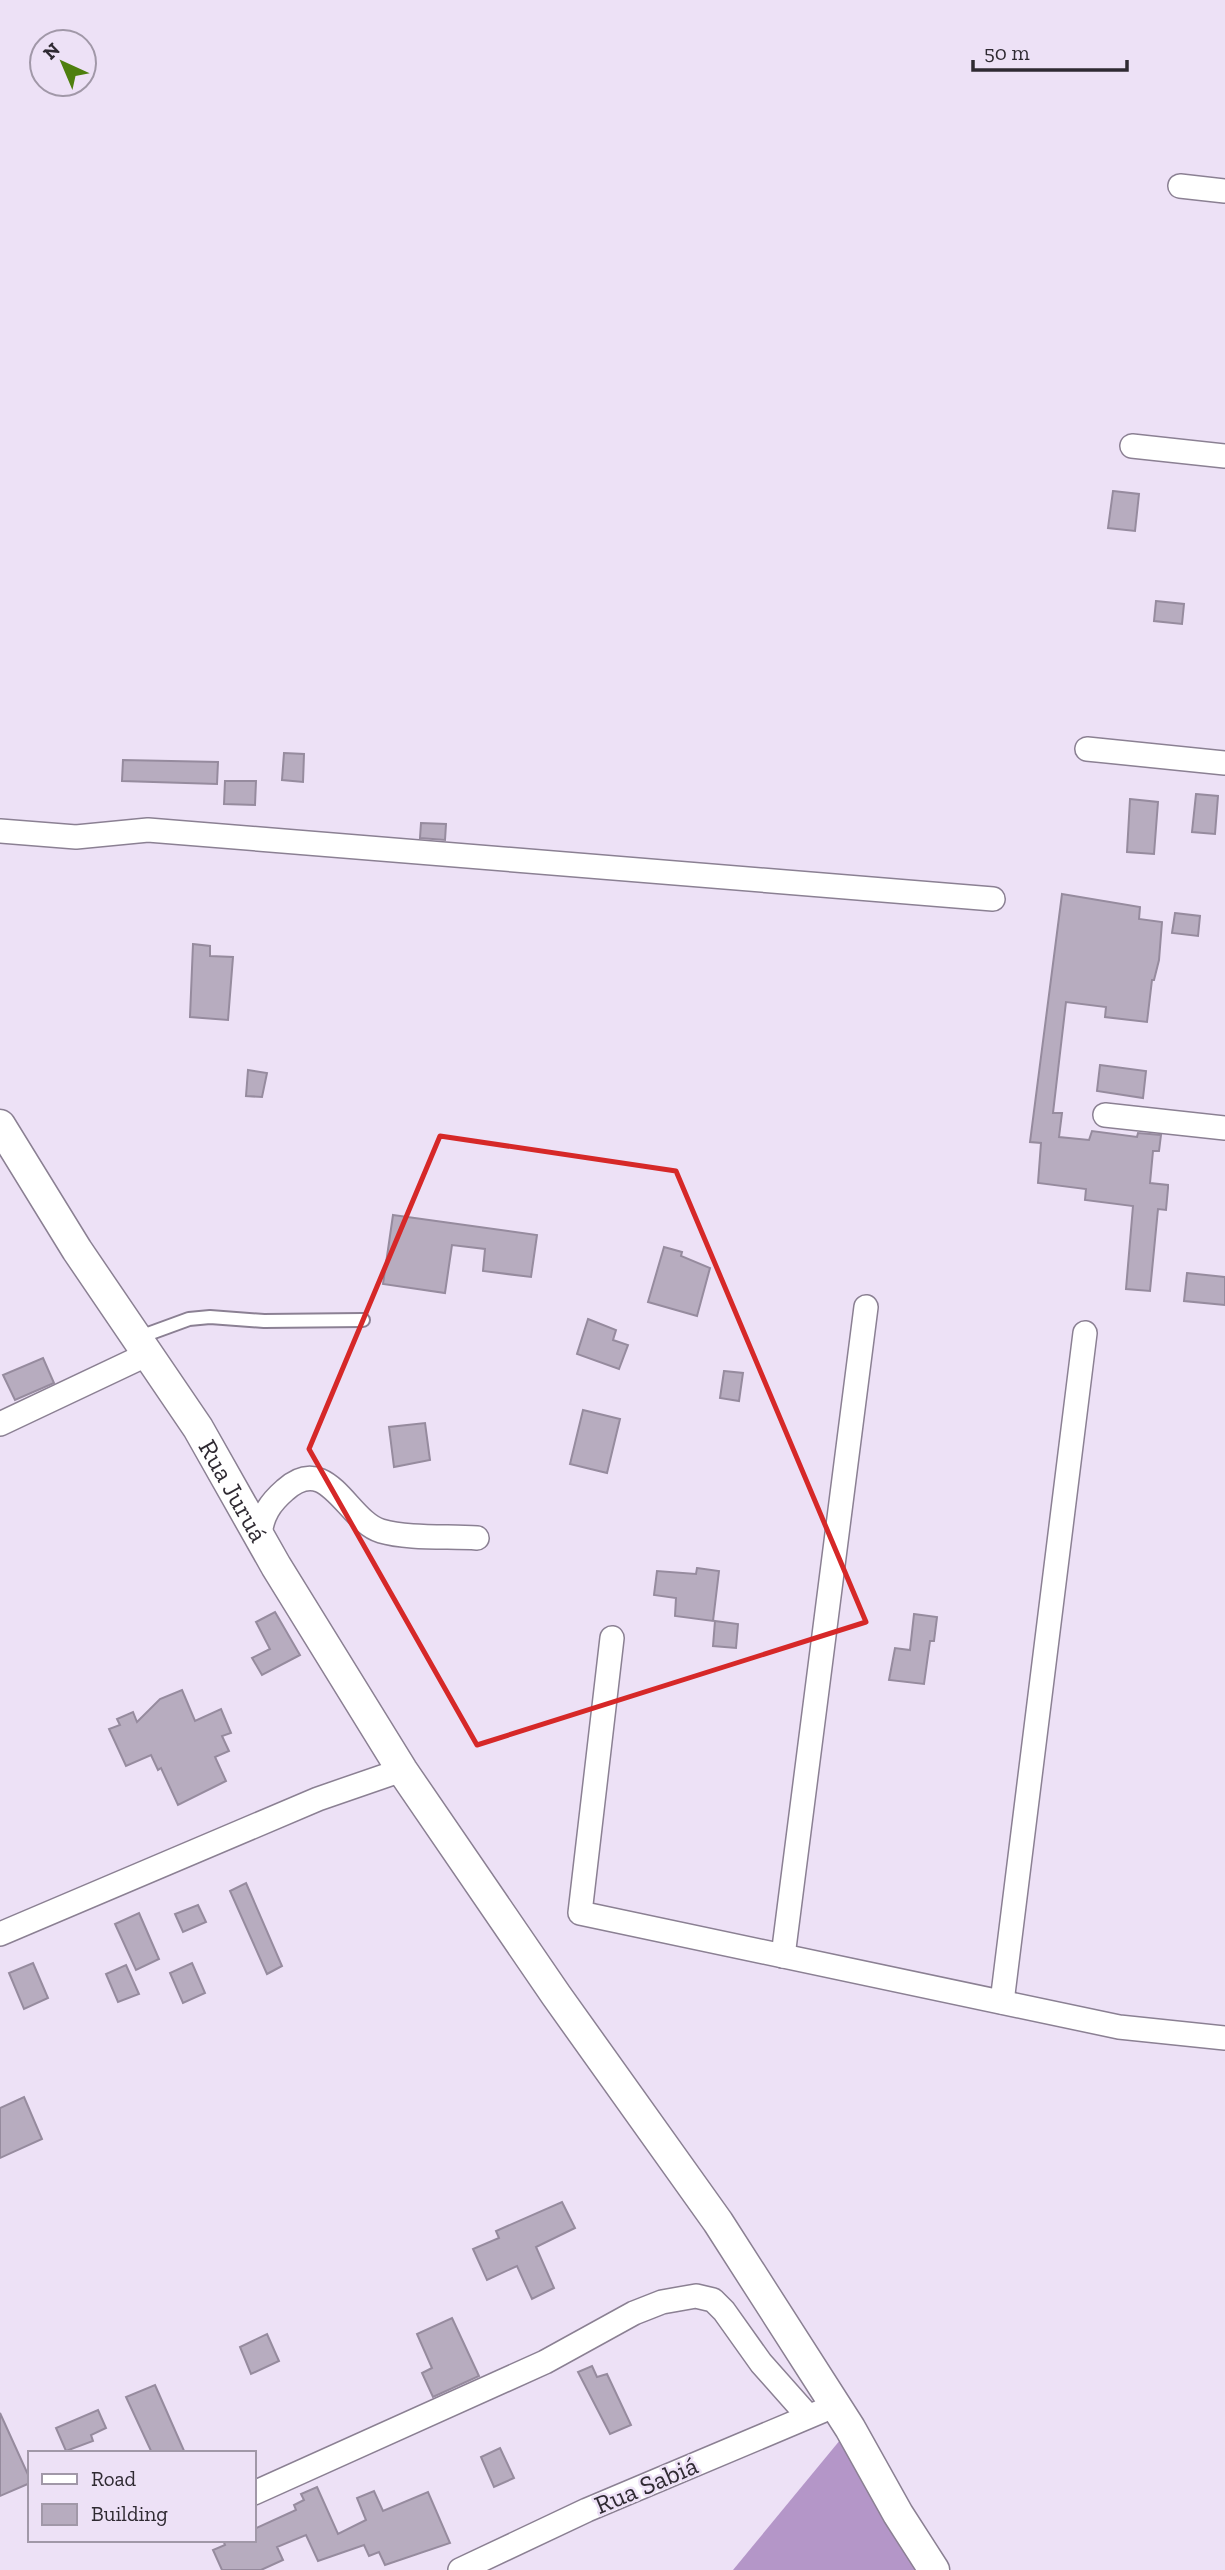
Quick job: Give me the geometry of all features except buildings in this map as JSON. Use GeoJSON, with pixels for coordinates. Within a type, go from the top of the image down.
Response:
{"type":"FeatureCollection","features":[{"type":"Feature","properties":{"kind":"street"},"geometry":{"type":"LineString","coordinates":[[1180,186],[1225,191]]}},
{"type":"Feature","properties":{"kind":"street"},"geometry":{"type":"LineString","coordinates":[[1132,446],[1225,456]]}},
{"type":"Feature","properties":{"kind":"street"},"geometry":{"type":"LineString","coordinates":[[1087,749],[1225,763]]}},
{"type":"Feature","properties":{"kind":"street"},"geometry":{"type":"LineString","coordinates":[[0,831],[76,837],[148,830],[993,900]]}},
{"type":"Feature","properties":{"kind":"street"},"geometry":{"type":"LineString","coordinates":[[1105,1115],[1225,1128]]}},
{"type":"Feature","properties":{"kind":"street","name":"Rua Juruá"},"geometry":{"type":"LineString","coordinates":[[0,1125],[77,1250],[198,1428],[402,1770],[718,2222],[822,2411],[934,2570]]}},
{"type":"Feature","properties":{"kind":"street"},"geometry":{"type":"LineString","coordinates":[[783,1956],[866,1307]]}},
{"type":"Feature","properties":{"kind":"street"},"geometry":{"type":"LineString","coordinates":[[1002,2002],[1085,1333]]}},
{"type":"Feature","properties":{"kind":"street"},"geometry":{"type":"LineString","coordinates":[[0,1424],[143,1346]]}},
{"type":"Feature","properties":{"kind":"street"},"geometry":{"type":"LineString","coordinates":[[260,1535],[268,1507],[288,1487],[307,1479],[319,1479],[338,1492],[364,1522],[383,1532],[477,1538]]}},
{"type":"Feature","properties":{"kind":"street"},"geometry":{"type":"LineString","coordinates":[[612,1637],[580,1913],[1119,2027],[1225,2038]]}},
{"type":"Feature","properties":{"kind":"street"},"geometry":{"type":"LineString","coordinates":[[0,1934],[318,1799],[402,1770]]}},
{"type":"Feature","properties":{"kind":"street"},"geometry":{"type":"LineString","coordinates":[[256,2492],[545,2362],[634,2313],[662,2302],[696,2296],[713,2300],[761,2363],[822,2411]]}},
{"type":"Feature","properties":{"kind":"street","name":"Rua Sabiá"},"geometry":{"type":"LineString","coordinates":[[460,2570],[587,2510],[822,2411]]}},
{"type":"Feature","properties":{"kind":"lane"},"geometry":{"type":"LineString","coordinates":[[143,1346],[189,1318],[363,1320]]}},
{"type":"Feature","properties":{"kind":"highlighted area"},"geometry":{"type":"Polygon","coordinates":[[[440,1136],[676,1171],[866,1622],[477,1745],[309,1449],[440,1136]]]}},
{"type":"Feature","properties":{"kind":"shaded area"},"geometry":{"type":"Polygon","coordinates":[[[850,2428],[915,2570],[733,2570],[850,2428]]]}}]}
